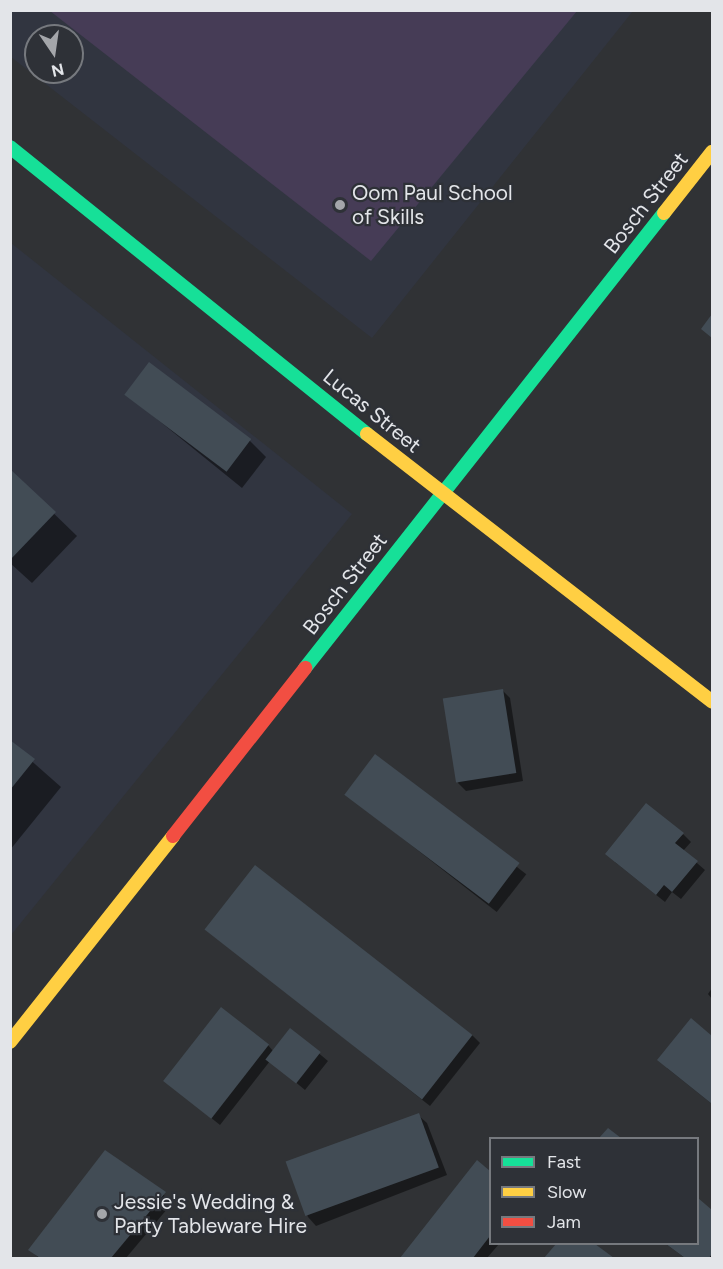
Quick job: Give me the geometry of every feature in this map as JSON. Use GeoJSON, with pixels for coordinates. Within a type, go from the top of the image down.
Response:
{"type":"FeatureCollection","features":[{"type":"Feature","properties":{"kind":"street","name":"Lucas Street"},"geometry":{"type":"LineString","coordinates":[[10,147],[442,495],[712,702]]}},
{"type":"Feature","properties":{"kind":"street","name":"Bosch Street"},"geometry":{"type":"LineString","coordinates":[[10,1042],[712,152]]}},
{"type":"Feature","properties":{"kind":"shaded area","name":"Oom Paul School of Skills"},"geometry":{"type":"Polygon","coordinates":[[[577,10],[371,261],[84,37],[84,24],[67,24],[50,11],[577,10]]]}},
{"type":"Feature","properties":{"kind":"shaded area","name":"Oom Paul School of Skills"},"geometry":{"type":"Polygon","coordinates":[[[10,11],[633,11],[372,338],[46,84],[84,84],[84,24],[24,24],[24,67],[11,57],[10,11]]]}},
{"type":"Feature","properties":{"kind":"shaded area"},"geometry":{"type":"Polygon","coordinates":[[[11,243],[352,514],[11,935],[11,243]]]}},
{"type":"Feature","properties":{"kind":"building"},"geometry":{"type":"Polygon","coordinates":[[[712,314],[712,338],[701,329],[712,314]]]}},
{"type":"Feature","properties":{"kind":"building"},"geometry":{"type":"Polygon","coordinates":[[[149,362],[251,439],[227,472],[124,395],[149,362]]]}},
{"type":"Feature","properties":{"kind":"building"},"geometry":{"type":"Polygon","coordinates":[[[10,469],[56,512],[10,560],[10,469]]]}},
{"type":"Feature","properties":{"kind":"building"},"geometry":{"type":"Polygon","coordinates":[[[503,689],[516,773],[456,782],[443,699],[503,689]]]}},
{"type":"Feature","properties":{"kind":"building"},"geometry":{"type":"Polygon","coordinates":[[[10,740],[35,759],[10,790],[10,740]]]}},
{"type":"Feature","properties":{"kind":"building"},"geometry":{"type":"Polygon","coordinates":[[[375,754],[520,863],[489,904],[344,795],[375,754]]]}},
{"type":"Feature","properties":{"kind":"building"},"geometry":{"type":"Polygon","coordinates":[[[646,803],[684,833],[675,843],[698,861],[672,892],[664,885],[656,895],[605,854],[646,803]]]}},
{"type":"Feature","properties":{"kind":"building"},"geometry":{"type":"Polygon","coordinates":[[[255,865],[472,1035],[422,1100],[205,930],[255,865]]]}},
{"type":"Feature","properties":{"kind":"building"},"geometry":{"type":"Polygon","coordinates":[[[221,1007],[269,1045],[211,1119],[163,1081],[221,1007]]]}},
{"type":"Feature","properties":{"kind":"building"},"geometry":{"type":"Polygon","coordinates":[[[691,1018],[712,1036],[712,1104],[657,1060],[691,1018]]]}},
{"type":"Feature","properties":{"kind":"building"},"geometry":{"type":"Polygon","coordinates":[[[290,1028],[321,1052],[296,1084],[265,1060],[290,1028]]]}},
{"type":"Feature","properties":{"kind":"building"},"geometry":{"type":"Polygon","coordinates":[[[419,1113],[439,1168],[305,1216],[286,1162],[419,1113]]]}},
{"type":"Feature","properties":{"kind":"building"},"geometry":{"type":"Polygon","coordinates":[[[608,1128],[620,1137],[600,1137],[608,1128]]]}},
{"type":"Feature","properties":{"kind":"building","name":"Jessie's Wedding & Party Tableware Hire"},"geometry":{"type":"Polygon","coordinates":[[[105,1150],[166,1192],[111,1258],[40,1258],[28,1250],[105,1150]]]}},
{"type":"Feature","properties":{"kind":"building"},"geometry":{"type":"Polygon","coordinates":[[[477,1160],[489,1170],[489,1237],[473,1258],[400,1258],[477,1160]]]}},
{"type":"Feature","properties":{"kind":"building"},"geometry":{"type":"Polygon","coordinates":[[[699,1199],[712,1210],[712,1254],[709,1258],[685,1258],[667,1245],[699,1245],[699,1199]]]}},
{"type":"Feature","properties":{"kind":"building"},"geometry":{"type":"Polygon","coordinates":[[[555,1245],[596,1245],[614,1258],[544,1258],[555,1245]]]}},
{"type":"Feature","properties":{"kind":"traffic: fast"},"geometry":{"type":"LineString","coordinates":[[10,147],[367,434]]}},
{"type":"Feature","properties":{"kind":"traffic: fast"},"geometry":{"type":"LineString","coordinates":[[305,668],[664,213]]}},
{"type":"Feature","properties":{"kind":"traffic: slow"},"geometry":{"type":"LineString","coordinates":[[664,213],[712,152]]}},
{"type":"Feature","properties":{"kind":"traffic: slow"},"geometry":{"type":"LineString","coordinates":[[367,434],[712,702]]}},
{"type":"Feature","properties":{"kind":"traffic: slow"},"geometry":{"type":"LineString","coordinates":[[10,1042],[173,836]]}},
{"type":"Feature","properties":{"kind":"traffic: jam"},"geometry":{"type":"LineString","coordinates":[[173,836],[305,668]]}},
{"type":"Feature","properties":{"kind":"place","name":"Oom Paul School of Skills"},"geometry":{"type":"Point","coordinates":[340,205]}},
{"type":"Feature","properties":{"kind":"place","name":"Jessie's Wedding & Party Tableware Hire"},"geometry":{"type":"Point","coordinates":[102,1214]}}]}
